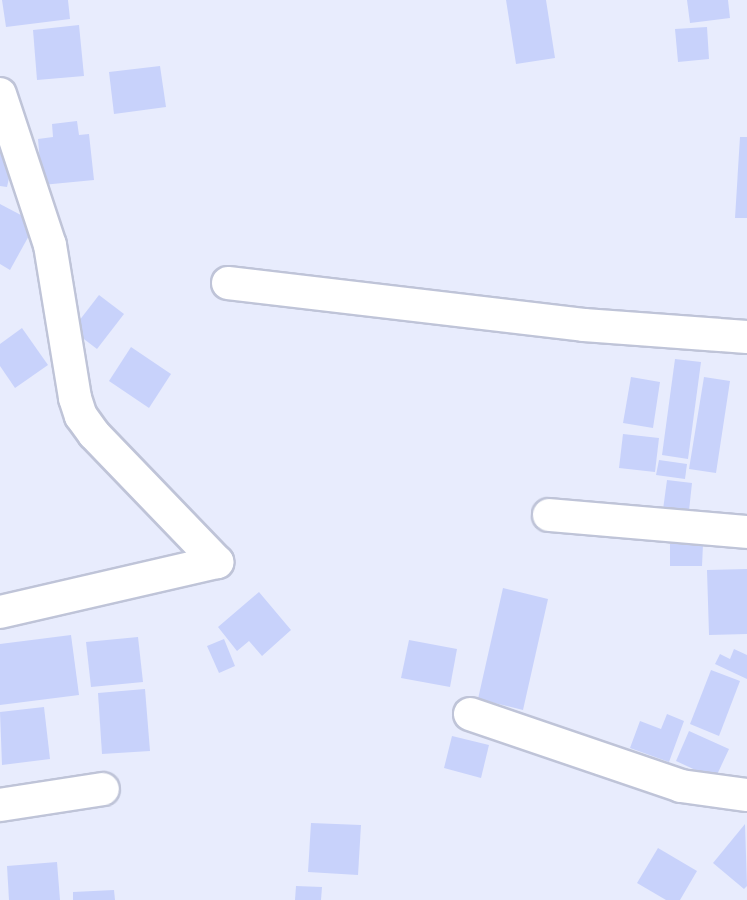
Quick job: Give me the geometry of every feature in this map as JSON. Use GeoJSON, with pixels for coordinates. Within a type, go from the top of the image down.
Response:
{"type":"FeatureCollection","features":[{"type":"Feature","properties":{"kind":"street"},"geometry":{"type":"LineString","coordinates":[[0,94],[50,245],[75,398],[81,416],[94,434],[217,562],[0,612]]}},
{"type":"Feature","properties":{"kind":"street"},"geometry":{"type":"LineString","coordinates":[[228,283],[584,325],[747,337]]}},
{"type":"Feature","properties":{"kind":"street"},"geometry":{"type":"LineString","coordinates":[[549,515],[747,532]]}},
{"type":"Feature","properties":{"kind":"street"},"geometry":{"type":"LineString","coordinates":[[470,714],[681,786],[747,795]]}},
{"type":"Feature","properties":{"kind":"street"},"geometry":{"type":"LineString","coordinates":[[0,805],[103,789]]}},
{"type":"Feature","properties":{"kind":"building"},"geometry":{"type":"Polygon","coordinates":[[[2,0],[68,0],[70,19],[6,27],[2,0]]]}},
{"type":"Feature","properties":{"kind":"building"},"geometry":{"type":"Polygon","coordinates":[[[506,0],[546,0],[555,58],[516,64],[506,0]]]}},
{"type":"Feature","properties":{"kind":"building"},"geometry":{"type":"Polygon","coordinates":[[[687,0],[728,0],[730,18],[690,23],[687,0]]]}},
{"type":"Feature","properties":{"kind":"building"},"geometry":{"type":"Polygon","coordinates":[[[79,25],[84,76],[37,80],[33,30],[79,25]]]}},
{"type":"Feature","properties":{"kind":"building"},"geometry":{"type":"Polygon","coordinates":[[[707,27],[709,59],[678,62],[675,29],[707,27]]]}},
{"type":"Feature","properties":{"kind":"building"},"geometry":{"type":"Polygon","coordinates":[[[160,66],[166,107],[114,114],[109,72],[160,66]]]}},
{"type":"Feature","properties":{"kind":"building"},"geometry":{"type":"Polygon","coordinates":[[[77,121],[79,135],[89,134],[94,180],[42,185],[38,139],[53,137],[52,124],[77,121]]]}},
{"type":"Feature","properties":{"kind":"building"},"geometry":{"type":"Polygon","coordinates":[[[740,137],[747,137],[747,218],[735,218],[740,137]]]}},
{"type":"Feature","properties":{"kind":"building"},"geometry":{"type":"Polygon","coordinates":[[[0,142],[16,146],[7,187],[0,186],[0,142]]]}},
{"type":"Feature","properties":{"kind":"building"},"geometry":{"type":"Polygon","coordinates":[[[0,204],[36,223],[10,270],[0,264],[0,204]]]}},
{"type":"Feature","properties":{"kind":"building"},"geometry":{"type":"Polygon","coordinates":[[[99,295],[124,314],[97,349],[72,330],[99,295]]]}},
{"type":"Feature","properties":{"kind":"building"},"geometry":{"type":"Polygon","coordinates":[[[22,328],[48,365],[15,388],[0,366],[0,344],[22,328]]]}},
{"type":"Feature","properties":{"kind":"building"},"geometry":{"type":"Polygon","coordinates":[[[131,347],[171,374],[149,408],[109,381],[131,347]]]}},
{"type":"Feature","properties":{"kind":"building"},"geometry":{"type":"Polygon","coordinates":[[[675,359],[701,362],[688,459],[662,455],[675,359]]]}},
{"type":"Feature","properties":{"kind":"building"},"geometry":{"type":"Polygon","coordinates":[[[631,377],[660,382],[653,428],[623,423],[631,377]]]}},
{"type":"Feature","properties":{"kind":"building"},"geometry":{"type":"Polygon","coordinates":[[[704,377],[730,381],[716,473],[689,469],[704,377]]]}},
{"type":"Feature","properties":{"kind":"building"},"geometry":{"type":"Polygon","coordinates":[[[623,434],[659,438],[655,472],[619,468],[623,434]]]}},
{"type":"Feature","properties":{"kind":"building"},"geometry":{"type":"Polygon","coordinates":[[[659,460],[687,464],[685,479],[656,475],[659,460]]]}},
{"type":"Feature","properties":{"kind":"building"},"geometry":{"type":"Polygon","coordinates":[[[667,480],[692,483],[688,520],[662,517],[667,480]]]}},
{"type":"Feature","properties":{"kind":"building"},"geometry":{"type":"Polygon","coordinates":[[[670,544],[703,544],[702,566],[670,566],[670,544]]]}},
{"type":"Feature","properties":{"kind":"building"},"geometry":{"type":"Polygon","coordinates":[[[747,569],[747,634],[709,635],[707,570],[747,569]]]}},
{"type":"Feature","properties":{"kind":"building"},"geometry":{"type":"Polygon","coordinates":[[[503,588],[548,599],[523,710],[478,699],[503,588]]]}},
{"type":"Feature","properties":{"kind":"building"},"geometry":{"type":"Polygon","coordinates":[[[259,592],[291,630],[262,656],[249,641],[237,651],[218,627],[259,592]]]}},
{"type":"Feature","properties":{"kind":"building"},"geometry":{"type":"Polygon","coordinates":[[[71,635],[79,695],[0,705],[0,644],[71,635]]]}},
{"type":"Feature","properties":{"kind":"building"},"geometry":{"type":"Polygon","coordinates":[[[138,637],[143,682],[91,687],[86,642],[138,637]]]}},
{"type":"Feature","properties":{"kind":"building"},"geometry":{"type":"Polygon","coordinates":[[[224,639],[235,666],[219,673],[207,646],[224,639]]]}},
{"type":"Feature","properties":{"kind":"building"},"geometry":{"type":"Polygon","coordinates":[[[409,640],[457,649],[450,687],[401,678],[409,640]]]}},
{"type":"Feature","properties":{"kind":"building"},"geometry":{"type":"Polygon","coordinates":[[[734,649],[747,655],[747,679],[715,664],[720,654],[730,659],[734,649]]]}},
{"type":"Feature","properties":{"kind":"building"},"geometry":{"type":"Polygon","coordinates":[[[711,670],[740,681],[719,736],[690,724],[711,670]]]}},
{"type":"Feature","properties":{"kind":"building"},"geometry":{"type":"Polygon","coordinates":[[[145,689],[150,751],[102,754],[98,693],[145,689]]]}},
{"type":"Feature","properties":{"kind":"building"},"geometry":{"type":"Polygon","coordinates":[[[44,707],[50,759],[2,765],[0,712],[44,707]]]}},
{"type":"Feature","properties":{"kind":"building"},"geometry":{"type":"Polygon","coordinates":[[[667,714],[684,721],[669,762],[630,748],[640,721],[661,729],[667,714]]]}},
{"type":"Feature","properties":{"kind":"building"},"geometry":{"type":"Polygon","coordinates":[[[689,731],[729,749],[715,779],[676,761],[689,731]]]}},
{"type":"Feature","properties":{"kind":"building"},"geometry":{"type":"Polygon","coordinates":[[[452,736],[489,745],[481,778],[444,768],[452,736]]]}},
{"type":"Feature","properties":{"kind":"building"},"geometry":{"type":"Polygon","coordinates":[[[311,823],[361,825],[358,875],[308,872],[311,823]]]}},
{"type":"Feature","properties":{"kind":"building"},"geometry":{"type":"Polygon","coordinates":[[[745,824],[747,886],[744,889],[713,863],[745,824]]]}},
{"type":"Feature","properties":{"kind":"building"},"geometry":{"type":"Polygon","coordinates":[[[658,848],[697,871],[680,900],[666,900],[637,883],[658,848]]]}},
{"type":"Feature","properties":{"kind":"building"},"geometry":{"type":"Polygon","coordinates":[[[57,862],[60,900],[9,900],[7,866],[57,862]]]}},
{"type":"Feature","properties":{"kind":"building"},"geometry":{"type":"Polygon","coordinates":[[[296,886],[322,887],[321,900],[295,900],[296,886]]]}},
{"type":"Feature","properties":{"kind":"building"},"geometry":{"type":"Polygon","coordinates":[[[114,890],[115,900],[73,900],[73,892],[114,890]]]}}]}
